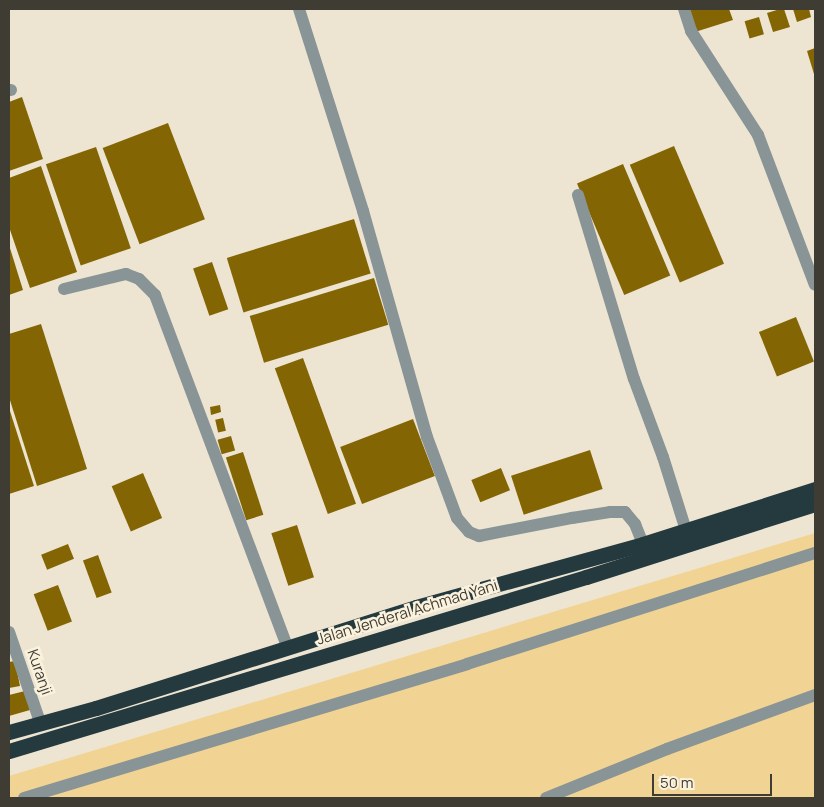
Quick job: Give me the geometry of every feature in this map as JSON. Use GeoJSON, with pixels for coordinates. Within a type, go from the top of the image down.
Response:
{"type":"FeatureCollection","features":[{"type":"Feature","properties":{"kind":"highway","name":"Jalan Jenderal Achmad Yani"},"geometry":{"type":"LineString","coordinates":[[9,732],[96,708],[416,608],[644,544],[686,528],[815,489]]}},
{"type":"Feature","properties":{"kind":"highway","name":"Jalan Jenderal Achmad Yani"},"geometry":{"type":"LineString","coordinates":[[9,751],[690,544],[815,504]]}},
{"type":"Feature","properties":{"kind":"street"},"geometry":{"type":"LineString","coordinates":[[299,9],[363,211],[427,437],[457,518],[469,532],[479,536],[572,518],[610,512],[625,512],[634,524],[644,544]]}},
{"type":"Feature","properties":{"kind":"street"},"geometry":{"type":"LineString","coordinates":[[684,9],[691,31],[762,143],[815,285]]}},
{"type":"Feature","properties":{"kind":"street"},"geometry":{"type":"LineString","coordinates":[[578,194],[634,379],[663,457],[690,544]]}},
{"type":"Feature","properties":{"kind":"street"},"geometry":{"type":"LineString","coordinates":[[64,290],[126,274],[139,279],[154,295],[288,648]]}},
{"type":"Feature","properties":{"kind":"street"},"geometry":{"type":"LineString","coordinates":[[24,798],[468,664],[815,553]]}},
{"type":"Feature","properties":{"kind":"street","name":"Kuranji"},"geometry":{"type":"LineString","coordinates":[[9,632],[40,722]]}},
{"type":"Feature","properties":{"kind":"street"},"geometry":{"type":"LineString","coordinates":[[546,798],[667,749],[815,695]]}},
{"type":"Feature","properties":{"kind":"shaded area"},"geometry":{"type":"Polygon","coordinates":[[[815,533],[815,798],[9,798],[9,776],[815,533]]]}},
{"type":"Feature","properties":{"kind":"building"},"geometry":{"type":"Polygon","coordinates":[[[688,9],[729,9],[733,20],[695,32],[688,9]]]}},
{"type":"Feature","properties":{"kind":"building"},"geometry":{"type":"Polygon","coordinates":[[[784,9],[790,27],[773,32],[767,13],[784,9]]]}},
{"type":"Feature","properties":{"kind":"building"},"geometry":{"type":"Polygon","coordinates":[[[793,9],[809,9],[811,17],[797,22],[793,9]]]}},
{"type":"Feature","properties":{"kind":"building"},"geometry":{"type":"Polygon","coordinates":[[[759,17],[764,34],[750,38],[745,21],[759,17]]]}},
{"type":"Feature","properties":{"kind":"building"},"geometry":{"type":"Polygon","coordinates":[[[815,48],[815,74],[814,74],[807,51],[815,48]]]}},
{"type":"Feature","properties":{"kind":"building"},"geometry":{"type":"Polygon","coordinates":[[[22,97],[43,159],[9,171],[9,102],[22,97]]]}},
{"type":"Feature","properties":{"kind":"building"},"geometry":{"type":"Polygon","coordinates":[[[168,123],[205,219],[140,244],[103,148],[168,123]]]}},
{"type":"Feature","properties":{"kind":"building"},"geometry":{"type":"Polygon","coordinates":[[[674,146],[724,264],[680,283],[630,165],[674,146]]]}},
{"type":"Feature","properties":{"kind":"building"},"geometry":{"type":"Polygon","coordinates":[[[96,147],[131,248],[81,265],[46,164],[96,147]]]}},
{"type":"Feature","properties":{"kind":"building"},"geometry":{"type":"Polygon","coordinates":[[[623,164],[670,275],[624,295],[577,184],[623,164]]]}},
{"type":"Feature","properties":{"kind":"building"},"geometry":{"type":"Polygon","coordinates":[[[41,166],[77,272],[30,288],[9,227],[9,178],[41,166]]]}},
{"type":"Feature","properties":{"kind":"building"},"geometry":{"type":"Polygon","coordinates":[[[354,219],[371,274],[243,312],[227,258],[354,219]]]}},
{"type":"Feature","properties":{"kind":"building"},"geometry":{"type":"Polygon","coordinates":[[[9,245],[23,290],[9,295],[9,245]]]}},
{"type":"Feature","properties":{"kind":"building"},"geometry":{"type":"Polygon","coordinates":[[[212,262],[228,309],[209,316],[193,269],[212,262]]]}},
{"type":"Feature","properties":{"kind":"building"},"geometry":{"type":"Polygon","coordinates":[[[374,278],[388,325],[264,363],[250,316],[374,278]]]}},
{"type":"Feature","properties":{"kind":"building"},"geometry":{"type":"Polygon","coordinates":[[[796,317],[814,362],[777,376],[759,332],[796,317]]]}},
{"type":"Feature","properties":{"kind":"building"},"geometry":{"type":"Polygon","coordinates":[[[41,324],[87,469],[37,486],[9,397],[9,334],[41,324]]]}},
{"type":"Feature","properties":{"kind":"building"},"geometry":{"type":"Polygon","coordinates":[[[303,358],[356,504],[328,514],[275,368],[303,358]]]}},
{"type":"Feature","properties":{"kind":"building"},"geometry":{"type":"Polygon","coordinates":[[[220,405],[221,412],[211,415],[210,407],[220,405]]]}},
{"type":"Feature","properties":{"kind":"building"},"geometry":{"type":"Polygon","coordinates":[[[9,408],[34,486],[9,494],[9,408]]]}},
{"type":"Feature","properties":{"kind":"building"},"geometry":{"type":"Polygon","coordinates":[[[223,418],[226,431],[218,432],[215,420],[223,418]]]}},
{"type":"Feature","properties":{"kind":"building"},"geometry":{"type":"Polygon","coordinates":[[[413,419],[435,476],[362,504],[340,447],[413,419]]]}},
{"type":"Feature","properties":{"kind":"building"},"geometry":{"type":"Polygon","coordinates":[[[231,436],[235,450],[222,454],[218,440],[231,436]]]}},
{"type":"Feature","properties":{"kind":"building"},"geometry":{"type":"Polygon","coordinates":[[[590,450],[603,489],[524,515],[511,476],[590,450]]]}},
{"type":"Feature","properties":{"kind":"building"},"geometry":{"type":"Polygon","coordinates":[[[243,452],[263,515],[246,520],[226,458],[243,452]]]}},
{"type":"Feature","properties":{"kind":"building"},"geometry":{"type":"Polygon","coordinates":[[[501,468],[510,490],[480,502],[471,480],[501,468]]]}},
{"type":"Feature","properties":{"kind":"building"},"geometry":{"type":"Polygon","coordinates":[[[143,473],[162,518],[131,531],[112,486],[143,473]]]}},
{"type":"Feature","properties":{"kind":"building"},"geometry":{"type":"Polygon","coordinates":[[[297,525],[314,577],[288,586],[271,533],[297,525]]]}},
{"type":"Feature","properties":{"kind":"building"},"geometry":{"type":"Polygon","coordinates":[[[68,544],[74,559],[47,570],[41,555],[68,544]]]}},
{"type":"Feature","properties":{"kind":"building"},"geometry":{"type":"Polygon","coordinates":[[[98,555],[112,593],[97,598],[83,560],[98,555]]]}},
{"type":"Feature","properties":{"kind":"building"},"geometry":{"type":"Polygon","coordinates":[[[58,585],[72,621],[48,631],[34,594],[58,585]]]}},
{"type":"Feature","properties":{"kind":"building"},"geometry":{"type":"Polygon","coordinates":[[[15,661],[20,686],[9,688],[9,662],[15,661]]]}},
{"type":"Feature","properties":{"kind":"building"},"geometry":{"type":"Polygon","coordinates":[[[25,691],[30,710],[9,716],[9,695],[25,691]]]}}]}
